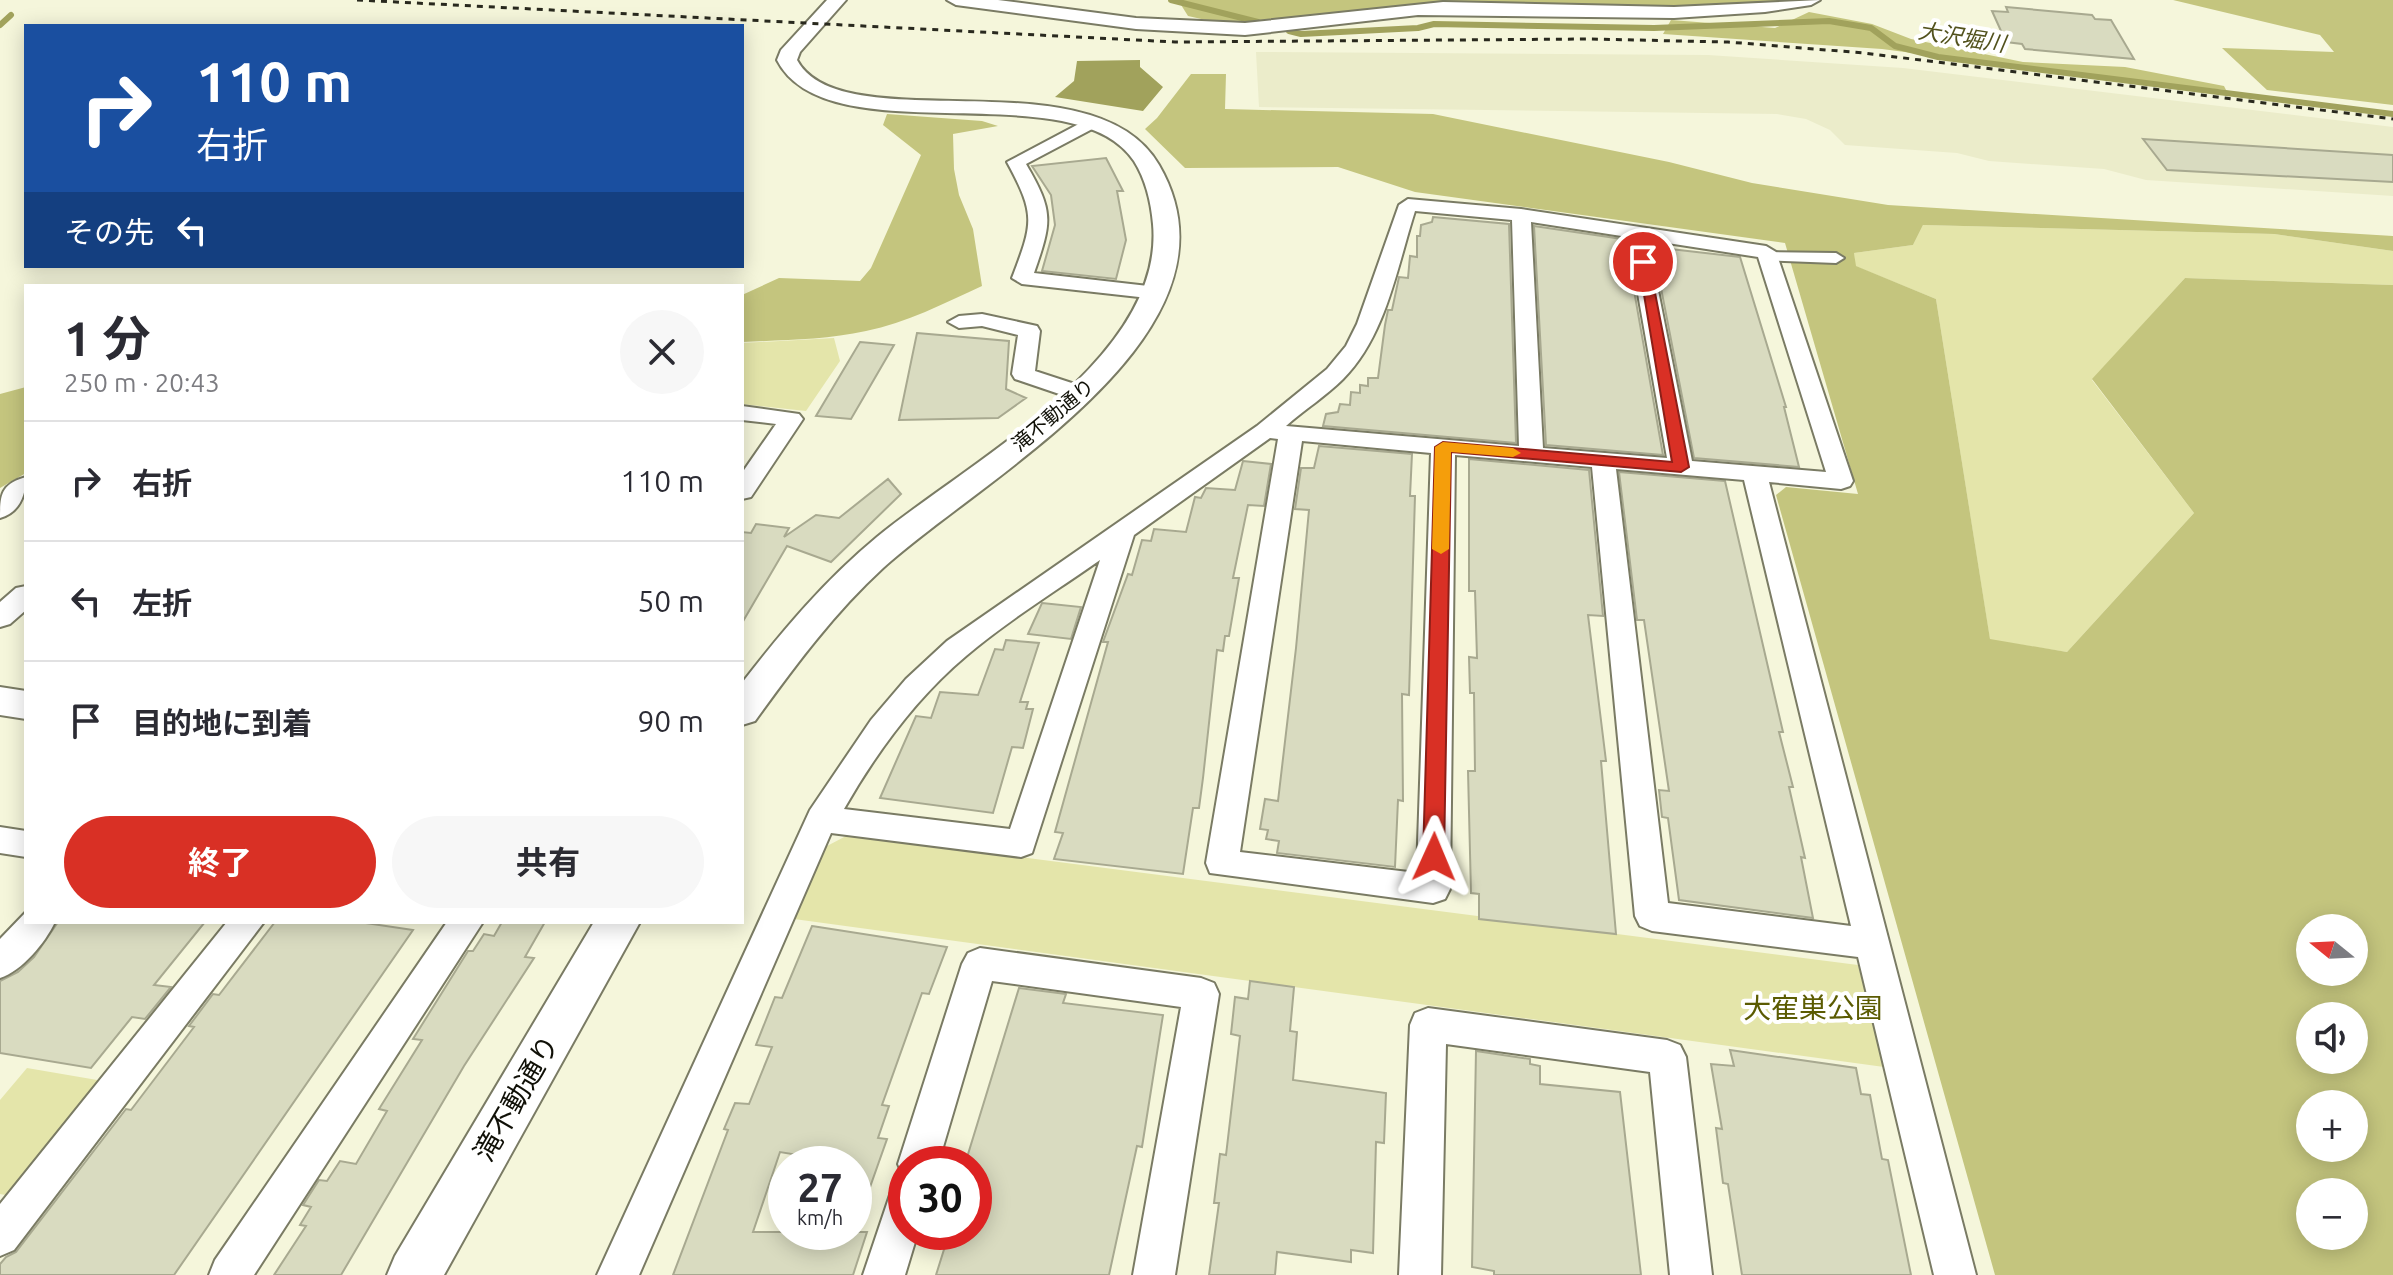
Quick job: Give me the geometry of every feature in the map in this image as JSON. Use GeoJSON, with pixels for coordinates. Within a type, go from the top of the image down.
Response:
{"type":"FeatureCollection","features":[{"type":"Feature","properties":{"kind":"street","name":"滝不動通り"},"geometry":{"type":"LineString","coordinates":[[744,708],[801,635],[854,577],[1082,394],[1119,355],[1157,293],[1167,250],[1165,213],[1156,176],[1137,147],[1114,133],[1090,123],[1026,113],[859,101],[811,86],[797,78],[787,60],[791,50],[837,0]]}},
{"type":"Feature","properties":{"kind":"street"},"geometry":{"type":"LineString","coordinates":[[956,0],[1176,26],[1246,29],[1441,8],[1669,14],[1765,9],[1811,0]]}},
{"type":"Feature","properties":{"kind":"street"},"geometry":{"type":"LineString","coordinates":[[1090,123],[1016,162],[1038,199],[1042,214],[1022,278],[1157,293]]}},
{"type":"Feature","properties":{"kind":"street"},"geometry":{"type":"LineString","coordinates":[[618,1275],[821,819],[859,756],[927,674],[957,648],[1122,534],[1278,432],[1356,348],[1368,324],[1408,205],[1521,215],[1766,252],[1841,481],[1278,432]]}},
{"type":"Feature","properties":{"kind":"street"},"geometry":{"type":"LineString","coordinates":[[1521,215],[1531,454]]}},
{"type":"Feature","properties":{"kind":"street"},"geometry":{"type":"LineString","coordinates":[[1637,233],[1681,467]]}},
{"type":"Feature","properties":{"kind":"street"},"geometry":{"type":"LineString","coordinates":[[1767,257],[1836,258]]}},
{"type":"Feature","properties":{"kind":"street"},"geometry":{"type":"LineString","coordinates":[[959,322],[982,320],[1029,331],[1023,374],[1082,394]]}},
{"type":"Feature","properties":{"kind":"street"},"geometry":{"type":"LineString","coordinates":[[744,413],[791,419],[744,488]]}},
{"type":"Feature","properties":{"kind":"street"},"geometry":{"type":"LineString","coordinates":[[1278,432],[1222,863],[1433,889],[1443,447]]}},
{"type":"Feature","properties":{"kind":"street"},"geometry":{"type":"LineString","coordinates":[[1603,460],[1652,916],[1873,944]]}},
{"type":"Feature","properties":{"kind":"street"},"geometry":{"type":"LineString","coordinates":[[1755,474],[1955,1275]]}},
{"type":"Feature","properties":{"kind":"street"},"geometry":{"type":"LineString","coordinates":[[0,510],[16,490],[24,486]]}},
{"type":"Feature","properties":{"kind":"street"},"geometry":{"type":"LineString","coordinates":[[821,819],[1021,844],[1122,534]]}},
{"type":"Feature","properties":{"kind":"street"},"geometry":{"type":"LineString","coordinates":[[0,617],[24,597]]}},
{"type":"Feature","properties":{"kind":"street"},"geometry":{"type":"LineString","coordinates":[[0,701],[24,705]]}},
{"type":"Feature","properties":{"kind":"street"},"geometry":{"type":"LineString","coordinates":[[0,840],[24,844]]}},
{"type":"Feature","properties":{"kind":"street"},"geometry":{"type":"LineString","coordinates":[[0,963],[36,924]]}},
{"type":"Feature","properties":{"kind":"street"},"geometry":{"type":"LineString","coordinates":[[0,1236],[245,924]]}},
{"type":"Feature","properties":{"kind":"street"},"geometry":{"type":"LineString","coordinates":[[230,1275],[465,924]]}},
{"type":"Feature","properties":{"kind":"street","name":"滝不動通り"},"geometry":{"type":"LineString","coordinates":[[414,1275],[617,924]]}},
{"type":"Feature","properties":{"kind":"street"},"geometry":{"type":"LineString","coordinates":[[924,1146],[980,964],[1201,994],[1154,1275]]}},
{"type":"Feature","properties":{"kind":"street"},"geometry":{"type":"LineString","coordinates":[[1420,1275],[1428,1025],[1667,1057],[1691,1275]]}},
{"type":"Feature","properties":{"kind":"street"},"geometry":{"type":"LineString","coordinates":[[884,1275],[892,1250]]}},
{"type":"Feature","properties":{"kind":"shaded area"},"geometry":{"type":"Polygon","coordinates":[[[1256,52],[1708,55],[1903,68],[2393,127],[2393,196],[2146,180],[2104,169],[1989,161],[1957,153],[1845,145],[1830,130],[1806,119],[1777,114],[1259,107],[1256,52]]]}},
{"type":"Feature","properties":{"kind":"shaded area"},"geometry":{"type":"Polygon","coordinates":[[[1140,60],[1140,67],[1163,87],[1143,111],[1055,97],[1074,81],[1077,61],[1140,60]]]}},
{"type":"Feature","properties":{"kind":"green space"},"geometry":{"type":"Polygon","coordinates":[[[1178,0],[1811,0],[1765,9],[1485,9],[1246,29],[1188,16],[1178,0]]]}},
{"type":"Feature","properties":{"kind":"green space"},"geometry":{"type":"Polygon","coordinates":[[[2173,0],[2393,0],[2393,105],[2267,90],[2222,48],[2334,52],[2320,35],[2173,0]]]}},
{"type":"Feature","properties":{"kind":"green space"},"geometry":{"type":"Polygon","coordinates":[[[1809,12],[1872,24],[1911,39],[2023,62],[2125,67],[2224,86],[2226,90],[2132,82],[1882,49],[1663,34],[1671,20],[1775,28],[1809,12]]]}},
{"type":"Feature","properties":{"kind":"green space"},"geometry":{"type":"Polygon","coordinates":[[[1191,74],[1226,74],[1225,109],[1433,114],[1669,162],[1752,183],[1888,205],[2393,236],[2393,251],[2274,234],[1923,225],[1913,245],[1854,253],[1856,266],[1936,299],[1990,639],[2067,652],[2194,513],[2092,379],[2185,278],[2393,285],[2393,1275],[1995,1275],[1776,495],[1786,487],[1858,494],[1785,243],[1415,192],[1338,167],[1185,168],[1145,129],[1191,74]]]}},
{"type":"Feature","properties":{"kind":"green space"},"geometry":{"type":"Polygon","coordinates":[[[887,114],[982,121],[998,126],[953,134],[954,169],[959,195],[973,229],[982,286],[911,318],[866,331],[820,338],[744,342],[744,294],[779,278],[860,281],[871,268],[921,155],[883,125],[887,114]]]}},
{"type":"Feature","properties":{"kind":"green space"},"geometry":{"type":"Polygon","coordinates":[[[1923,225],[2274,234],[2393,251],[2393,285],[2185,278],[2092,380],[2194,513],[2067,652],[1990,640],[1936,299],[1855,266],[1854,253],[1913,245],[1923,225]]]}},
{"type":"Feature","properties":{"kind":"green space"},"geometry":{"type":"Polygon","coordinates":[[[834,338],[840,361],[806,411],[744,404],[744,343],[834,338]]]}},
{"type":"Feature","properties":{"kind":"green space"},"geometry":{"type":"Polygon","coordinates":[[[24,388],[24,474],[0,488],[0,394],[24,388]]]}},
{"type":"Feature","properties":{"kind":"green space","name":"大寉巣公園"},"geometry":{"type":"Polygon","coordinates":[[[848,835],[1858,965],[1884,1067],[794,919],[827,846],[848,835]]]}},
{"type":"Feature","properties":{"kind":"green space"},"geometry":{"type":"Polygon","coordinates":[[[27,1068],[103,1081],[11,1196],[0,1194],[0,1100],[27,1068]]]}},
{"type":"Feature","properties":{"kind":"building"},"geometry":{"type":"Polygon","coordinates":[[[2006,7],[2092,15],[2095,19],[2111,20],[2134,59],[2025,49],[2022,44],[2006,42],[1992,11],[2008,12],[2006,7]]]}},
{"type":"Feature","properties":{"kind":"building"},"geometry":{"type":"Polygon","coordinates":[[[2143,139],[2393,155],[2393,182],[2167,170],[2143,139]]]}},
{"type":"Feature","properties":{"kind":"building"},"geometry":{"type":"Polygon","coordinates":[[[1106,158],[1123,191],[1117,191],[1126,240],[1116,279],[1042,271],[1055,225],[1051,195],[1032,166],[1106,158]]]}},
{"type":"Feature","properties":{"kind":"building"},"geometry":{"type":"Polygon","coordinates":[[[1433,217],[1509,224],[1516,443],[1323,426],[1326,414],[1338,412],[1340,404],[1350,405],[1351,392],[1360,393],[1360,385],[1368,386],[1368,378],[1378,378],[1388,310],[1392,310],[1399,277],[1408,278],[1410,256],[1417,257],[1417,236],[1420,236],[1421,225],[1432,222],[1433,217]]]}},
{"type":"Feature","properties":{"kind":"building"},"geometry":{"type":"Polygon","coordinates":[[[1534,226],[1622,239],[1623,245],[1626,245],[1663,455],[1546,445],[1534,226]]]}},
{"type":"Feature","properties":{"kind":"building"},"geometry":{"type":"Polygon","coordinates":[[[1653,247],[1740,257],[1786,407],[1799,467],[1694,458],[1653,247]]]}},
{"type":"Feature","properties":{"kind":"building"},"geometry":{"type":"Polygon","coordinates":[[[917,333],[1009,341],[1006,389],[1026,398],[998,418],[899,420],[917,333]]]}},
{"type":"Feature","properties":{"kind":"building"},"geometry":{"type":"Polygon","coordinates":[[[860,342],[894,345],[851,419],[816,416],[860,342]]]}},
{"type":"Feature","properties":{"kind":"building"},"geometry":{"type":"Polygon","coordinates":[[[1319,446],[1412,454],[1410,496],[1415,496],[1409,695],[1402,694],[1403,801],[1398,800],[1395,867],[1277,853],[1279,841],[1266,839],[1268,830],[1260,829],[1265,799],[1278,801],[1296,648],[1309,510],[1295,509],[1301,468],[1314,468],[1319,446]]]}},
{"type":"Feature","properties":{"kind":"building"},"geometry":{"type":"Polygon","coordinates":[[[1469,459],[1589,470],[1603,616],[1588,615],[1606,761],[1601,761],[1616,934],[1479,919],[1479,894],[1471,893],[1468,771],[1475,771],[1474,693],[1470,693],[1469,657],[1477,658],[1475,591],[1469,591],[1469,459]]]}},
{"type":"Feature","properties":{"kind":"building"},"geometry":{"type":"Polygon","coordinates":[[[1243,461],[1271,464],[1264,506],[1248,505],[1233,578],[1239,578],[1229,636],[1225,636],[1223,651],[1217,650],[1199,808],[1193,808],[1183,874],[1054,859],[1063,833],[1055,832],[1108,642],[1103,642],[1128,574],[1132,575],[1142,540],[1151,541],[1154,529],[1186,532],[1195,497],[1201,498],[1206,488],[1235,490],[1243,461]]]}},
{"type":"Feature","properties":{"kind":"building"},"geometry":{"type":"Polygon","coordinates":[[[1619,472],[1725,481],[1783,732],[1779,732],[1793,787],[1789,787],[1805,858],[1801,857],[1813,918],[1679,900],[1668,818],[1662,817],[1659,790],[1669,791],[1644,620],[1637,620],[1619,472]]]}},
{"type":"Feature","properties":{"kind":"building"},"geometry":{"type":"Polygon","coordinates":[[[888,479],[901,494],[831,562],[787,546],[744,620],[744,532],[751,533],[756,524],[789,528],[784,537],[816,515],[839,518],[888,479]]]}},
{"type":"Feature","properties":{"kind":"building"},"geometry":{"type":"Polygon","coordinates":[[[1042,603],[1081,607],[1071,639],[1028,634],[1042,603]]]}},
{"type":"Feature","properties":{"kind":"building"},"geometry":{"type":"Polygon","coordinates":[[[1006,640],[1039,643],[1020,702],[1028,702],[1026,709],[1033,709],[1023,748],[1012,747],[993,813],[880,798],[916,716],[931,718],[940,692],[978,695],[995,649],[1003,650],[1006,640]]]}},
{"type":"Feature","properties":{"kind":"building"},"geometry":{"type":"Polygon","coordinates":[[[57,924],[203,924],[154,985],[171,987],[145,1019],[132,1017],[91,1068],[0,1053],[0,981],[18,972],[34,957],[57,924]]]}},
{"type":"Feature","properties":{"kind":"building"},"geometry":{"type":"Polygon","coordinates":[[[273,924],[372,924],[413,930],[174,1275],[0,1275],[0,1264],[16,1252],[126,1109],[131,1110],[194,1027],[189,1026],[213,994],[219,995],[273,924]]]}},
{"type":"Feature","properties":{"kind":"building"},"geometry":{"type":"Polygon","coordinates":[[[501,924],[544,924],[525,957],[534,958],[464,1066],[341,1275],[274,1275],[306,1226],[300,1225],[311,1207],[303,1205],[319,1180],[327,1181],[340,1161],[356,1164],[387,1111],[379,1109],[422,1040],[413,1039],[468,951],[473,951],[484,934],[494,936],[501,924]]]}},
{"type":"Feature","properties":{"kind":"building"},"geometry":{"type":"Polygon","coordinates":[[[812,926],[947,947],[929,994],[922,993],[882,1105],[889,1106],[878,1138],[887,1139],[872,1181],[872,1146],[768,1146],[768,1188],[753,1232],[768,1232],[768,1250],[861,1250],[853,1275],[673,1275],[728,1130],[724,1129],[735,1103],[749,1104],[772,1047],[756,1045],[775,997],[782,998],[812,926]]]}},
{"type":"Feature","properties":{"kind":"building"},"geometry":{"type":"Polygon","coordinates":[[[1250,981],[1294,987],[1290,1031],[1297,1032],[1293,1080],[1386,1093],[1384,1143],[1376,1142],[1373,1253],[1351,1250],[1351,1262],[1277,1252],[1275,1275],[1209,1275],[1219,1203],[1214,1203],[1220,1154],[1226,1155],[1240,1036],[1231,1034],[1235,997],[1248,999],[1250,981]]]}},
{"type":"Feature","properties":{"kind":"building"},"geometry":{"type":"Polygon","coordinates":[[[1019,988],[1066,994],[1063,1003],[1163,1015],[1142,1147],[1137,1146],[1109,1275],[936,1275],[944,1250],[992,1250],[992,1146],[971,1146],[1019,988]]]}},
{"type":"Feature","properties":{"kind":"building"},"geometry":{"type":"Polygon","coordinates":[[[1730,1050],[1856,1068],[1861,1094],[1870,1095],[1882,1159],[1888,1160],[1911,1275],[1742,1275],[1728,1184],[1723,1183],[1716,1128],[1722,1129],[1711,1064],[1734,1066],[1730,1050]]]}},
{"type":"Feature","properties":{"kind":"building"},"geometry":{"type":"Polygon","coordinates":[[[1476,1051],[1530,1059],[1530,1064],[1540,1066],[1540,1084],[1620,1092],[1641,1275],[1494,1275],[1494,1271],[1472,1267],[1476,1051]]]}},
{"type":"Feature","properties":{"kind":"waterway","name":"大沢堀川"},"geometry":{"type":"LineString","coordinates":[[1171,0],[1258,22]]}},
{"type":"Feature","properties":{"kind":"waterway"},"geometry":{"type":"LineString","coordinates":[[0,25],[11,15]]}},
{"type":"Feature","properties":{"kind":"waterway","name":"大沢堀川"},"geometry":{"type":"LineString","coordinates":[[1289,31],[1301,34],[1418,28],[1434,24],[1654,28],[1829,21],[1871,28],[1895,46],[1938,57],[2393,114]]}},
{"type":"Feature","properties":{"kind":"railway"},"geometry":{"type":"LineString","coordinates":[[357,0],[1175,42],[1588,39],[1728,42],[1864,53],[2393,119]]}},
{"type":"Feature","properties":{"kind":"slow traffic"},"geometry":{"type":"LineString","coordinates":[[1441,549],[1443,447],[1513,453]]}},
{"type":"Feature","properties":{"kind":"route"},"geometry":{"type":"LineString","coordinates":[[1434,857],[1443,447],[1681,467],[1643,262]]}}]}
